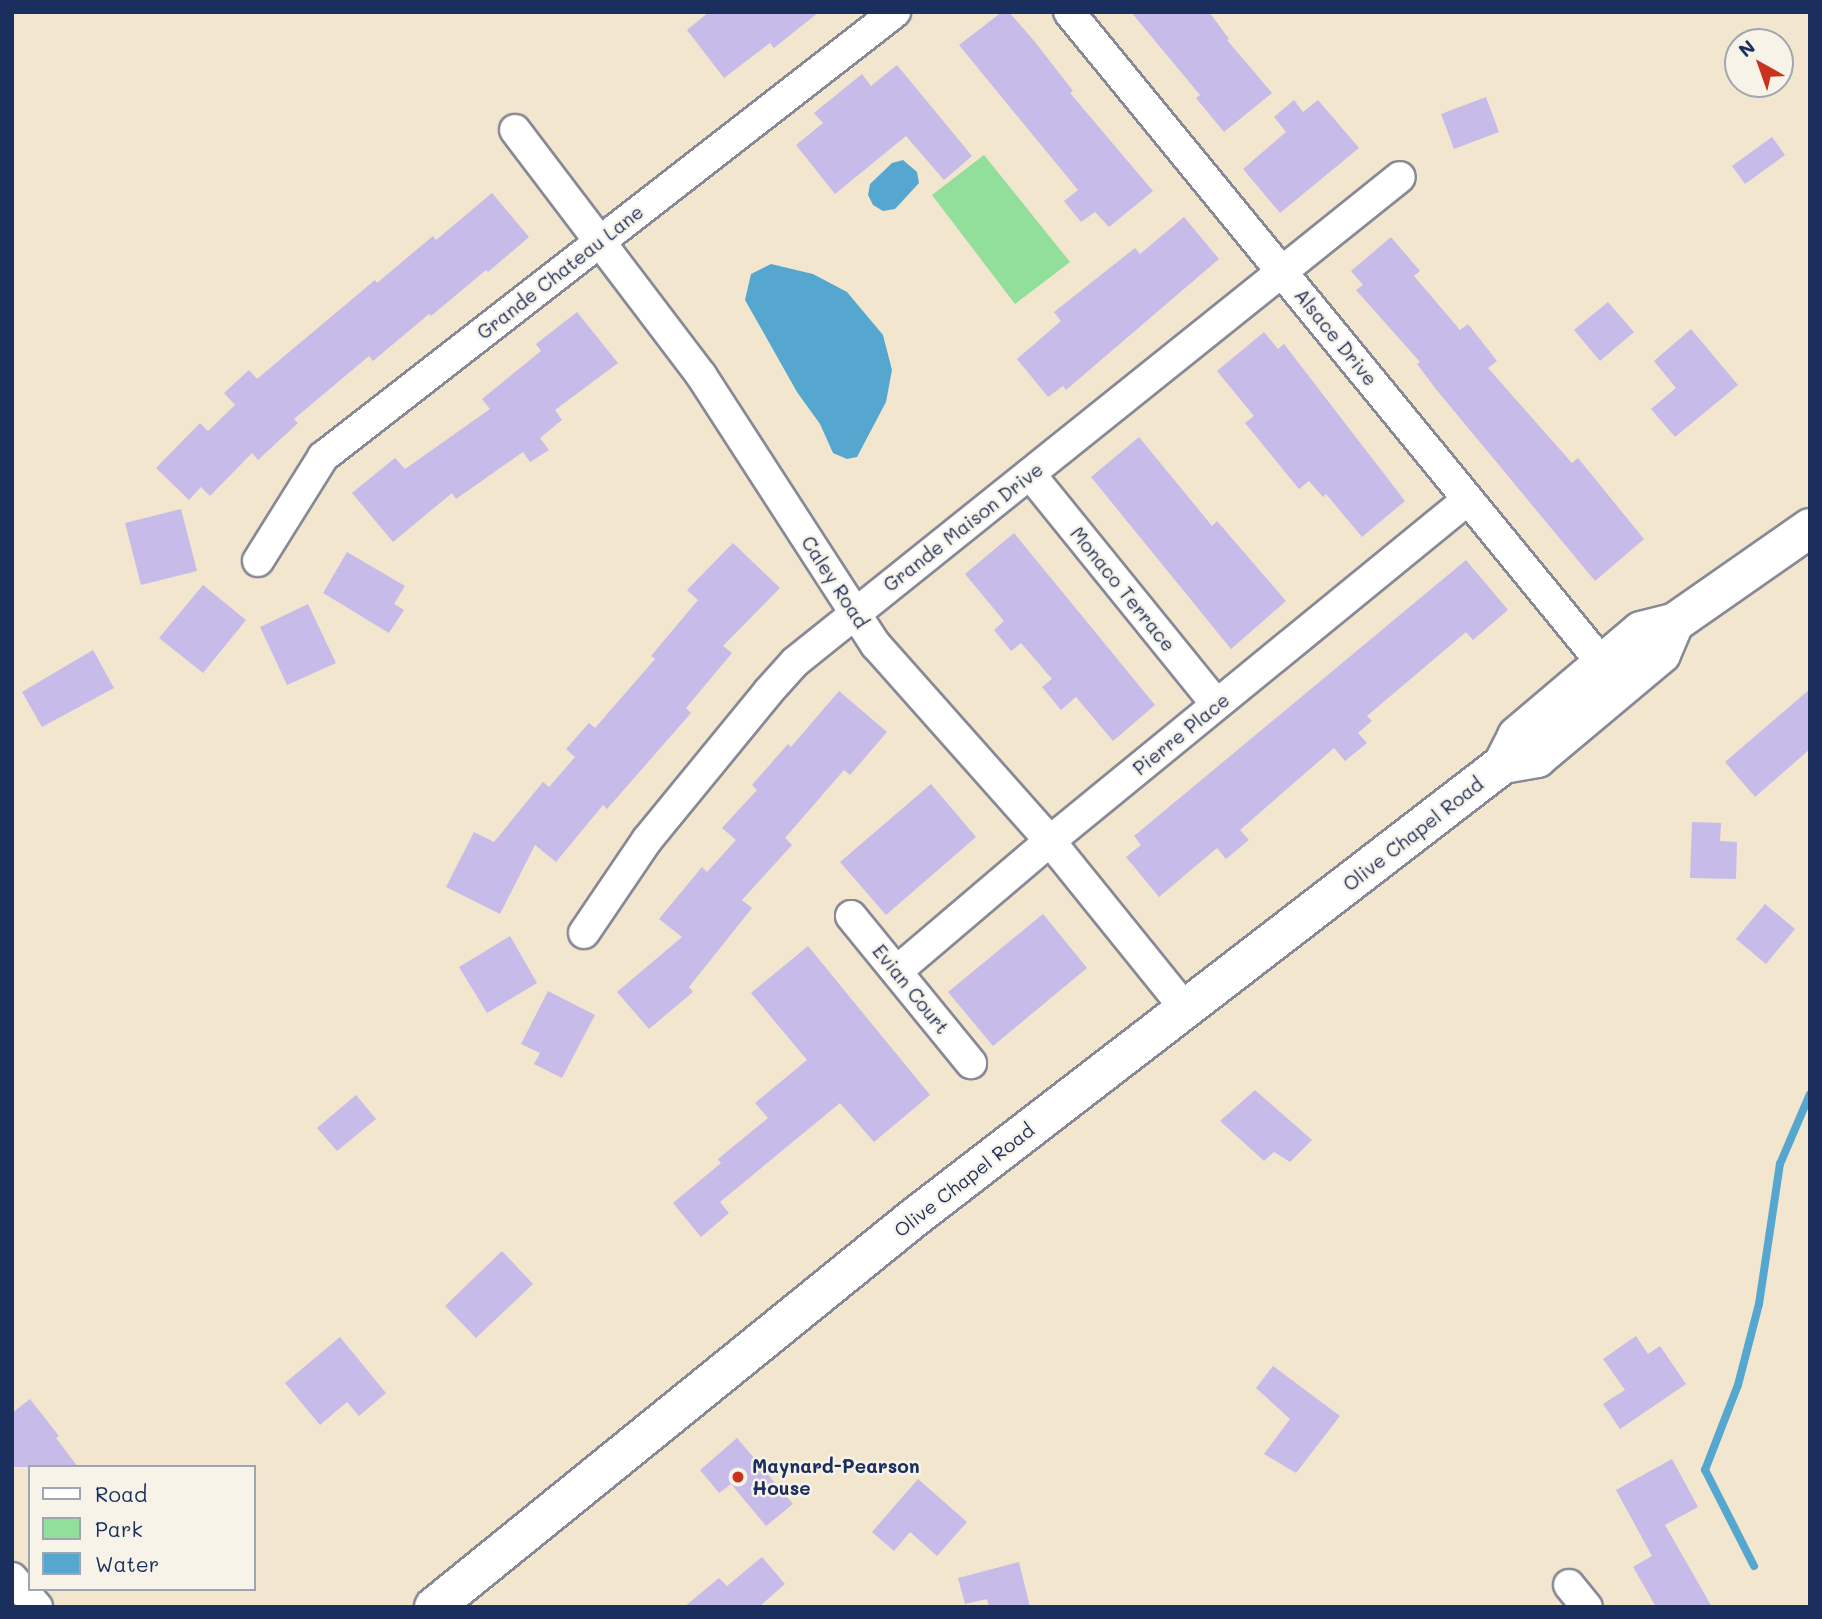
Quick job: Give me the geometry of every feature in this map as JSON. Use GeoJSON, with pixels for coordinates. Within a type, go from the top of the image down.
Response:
{"type":"FeatureCollection","features":[{"type":"Feature","properties":{"kind":"main road","name":"Olive Chapel Road"},"geometry":{"type":"LineString","coordinates":[[434,1607],[924,1211],[1187,1011],[1503,764],[1517,736],[1641,631],[1674,623],[1810,528]]}},
{"type":"Feature","properties":{"kind":"main road","name":"Olive Chapel Road"},"geometry":{"type":"LineString","coordinates":[[1503,764],[1537,758],[1661,653],[1674,623]]}},
{"type":"Feature","properties":{"kind":"street","name":"Alsace Drive"},"geometry":{"type":"LineString","coordinates":[[1069,12],[1602,663]]}},
{"type":"Feature","properties":{"kind":"street","name":"Grande Chateau Lane"},"geometry":{"type":"LineString","coordinates":[[258,561],[323,457],[895,13]]}},
{"type":"Feature","properties":{"kind":"street","name":"Caley Road"},"geometry":{"type":"LineString","coordinates":[[515,130],[701,375],[876,645],[1050,841],[1187,1011]]}},
{"type":"Feature","properties":{"kind":"street","name":"Grande Maison Drive"},"geometry":{"type":"LineString","coordinates":[[584,933],[647,840],[795,662],[854,612],[1400,177]]}},
{"type":"Feature","properties":{"kind":"street","name":"Monaco Terrace"},"geometry":{"type":"LineString","coordinates":[[1030,474],[1216,704]]}},
{"type":"Feature","properties":{"kind":"street","name":"Pierre Place"},"geometry":{"type":"LineString","coordinates":[[897,971],[1050,841],[1467,500]]}},
{"type":"Feature","properties":{"kind":"street","name":"Evian Court"},"geometry":{"type":"LineString","coordinates":[[851,916],[971,1063]]}},
{"type":"Feature","properties":{"kind":"street"},"geometry":{"type":"LineString","coordinates":[[12,1578],[37,1607]]}},
{"type":"Feature","properties":{"kind":"green space"},"geometry":{"type":"Polygon","coordinates":[[[984,155],[1070,262],[1015,304],[932,195],[984,155]]]}},
{"type":"Feature","properties":{"kind":"water"},"geometry":{"type":"Polygon","coordinates":[[[903,160],[917,172],[919,183],[895,209],[883,211],[873,205],[868,195],[870,184],[892,163],[903,160]]]}},
{"type":"Feature","properties":{"kind":"water"},"geometry":{"type":"Polygon","coordinates":[[[771,264],[813,274],[847,292],[883,335],[892,370],[886,402],[857,457],[847,459],[833,453],[820,424],[797,392],[745,300],[751,274],[771,264]]]}},
{"type":"Feature","properties":{"kind":"building"},"geometry":{"type":"Polygon","coordinates":[[[709,12],[819,12],[774,48],[770,43],[724,78],[687,30],[709,12]]]}},
{"type":"Feature","properties":{"kind":"building"},"geometry":{"type":"Polygon","coordinates":[[[1002,12],[1009,12],[1035,42],[1073,91],[1070,93],[1153,191],[1109,227],[1095,212],[1081,222],[1064,201],[1078,190],[959,45],[1002,12]]]}},
{"type":"Feature","properties":{"kind":"building"},"geometry":{"type":"Polygon","coordinates":[[[1131,12],[1209,12],[1229,39],[1227,40],[1272,93],[1224,132],[1196,98],[1200,95],[1131,12]]]}},
{"type":"Feature","properties":{"kind":"building"},"geometry":{"type":"Polygon","coordinates":[[[897,65],[972,156],[944,180],[906,136],[835,194],[796,145],[823,123],[814,113],[862,74],[871,86],[897,65]]]}},
{"type":"Feature","properties":{"kind":"building"},"geometry":{"type":"Polygon","coordinates":[[[1486,97],[1499,132],[1454,149],[1441,114],[1486,97]]]}},
{"type":"Feature","properties":{"kind":"building"},"geometry":{"type":"Polygon","coordinates":[[[1294,100],[1303,112],[1318,100],[1359,148],[1280,213],[1243,169],[1286,132],[1274,117],[1294,100]]]}},
{"type":"Feature","properties":{"kind":"building"},"geometry":{"type":"Polygon","coordinates":[[[1772,137],[1785,155],[1745,184],[1732,166],[1772,137]]]}},
{"type":"Feature","properties":{"kind":"building"},"geometry":{"type":"Polygon","coordinates":[[[492,193],[529,237],[488,272],[486,270],[431,316],[429,314],[373,361],[369,356],[294,419],[298,423],[258,460],[252,453],[210,496],[201,487],[189,500],[156,468],[200,423],[208,431],[235,405],[224,393],[249,370],[257,379],[375,280],[377,283],[433,236],[436,240],[492,193]]]}},
{"type":"Feature","properties":{"kind":"building"},"geometry":{"type":"Polygon","coordinates":[[[1184,217],[1219,259],[1066,390],[1063,386],[1048,397],[1017,359],[1061,321],[1054,312],[1135,248],[1140,254],[1184,217]]]}},
{"type":"Feature","properties":{"kind":"building"},"geometry":{"type":"Polygon","coordinates":[[[1391,237],[1420,271],[1414,276],[1460,330],[1468,324],[1497,361],[1488,368],[1572,463],[1578,458],[1644,539],[1595,581],[1435,388],[1417,364],[1420,362],[1356,290],[1363,285],[1351,271],[1391,237]]]}},
{"type":"Feature","properties":{"kind":"building"},"geometry":{"type":"Polygon","coordinates":[[[1608,302],[1634,332],[1600,361],[1574,330],[1608,302]]]}},
{"type":"Feature","properties":{"kind":"building"},"geometry":{"type":"Polygon","coordinates":[[[577,312],[618,363],[555,410],[562,420],[540,438],[549,450],[530,462],[523,452],[456,499],[452,493],[393,542],[352,493],[395,458],[405,469],[490,409],[482,399],[541,351],[536,344],[577,312]]]}},
{"type":"Feature","properties":{"kind":"building"},"geometry":{"type":"Polygon","coordinates":[[[1691,329],[1738,385],[1675,437],[1651,409],[1676,388],[1654,361],[1691,329]]]}},
{"type":"Feature","properties":{"kind":"building"},"geometry":{"type":"Polygon","coordinates":[[[1264,332],[1278,349],[1284,344],[1405,501],[1362,537],[1326,494],[1323,497],[1309,481],[1299,489],[1245,423],[1254,416],[1217,371],[1264,332]]]}},
{"type":"Feature","properties":{"kind":"building"},"geometry":{"type":"Polygon","coordinates":[[[1139,437],[1212,526],[1217,521],[1286,601],[1231,649],[1091,477],[1139,437]]]}},
{"type":"Feature","properties":{"kind":"building"},"geometry":{"type":"Polygon","coordinates":[[[181,509],[197,571],[141,585],[125,523],[181,509]]]}},
{"type":"Feature","properties":{"kind":"building"},"geometry":{"type":"Polygon","coordinates":[[[1014,533],[1155,705],[1113,741],[1076,697],[1061,710],[1042,687],[1052,679],[1021,643],[1011,651],[994,630],[1004,621],[965,574],[1014,533]]]}},
{"type":"Feature","properties":{"kind":"building"},"geometry":{"type":"Polygon","coordinates":[[[733,543],[780,588],[723,646],[732,653],[686,708],[691,713],[607,809],[603,805],[556,862],[535,845],[500,914],[446,887],[474,832],[494,842],[543,782],[549,787],[575,757],[566,749],[589,723],[595,728],[655,659],[651,656],[698,600],[687,590],[733,543]]]}},
{"type":"Feature","properties":{"kind":"building"},"geometry":{"type":"Polygon","coordinates":[[[347,552],[405,586],[394,604],[404,610],[389,633],[323,593],[347,552]]]}},
{"type":"Feature","properties":{"kind":"building"},"geometry":{"type":"Polygon","coordinates":[[[1466,560],[1508,610],[1473,640],[1466,632],[1367,716],[1372,721],[1358,733],[1367,743],[1345,761],[1334,748],[1240,830],[1249,840],[1226,859],[1217,848],[1159,897],[1126,857],[1141,845],[1134,836],[1466,560]]]}},
{"type":"Feature","properties":{"kind":"building"},"geometry":{"type":"Polygon","coordinates":[[[203,585],[246,620],[203,673],[159,638],[203,585]]]}},
{"type":"Feature","properties":{"kind":"building"},"geometry":{"type":"Polygon","coordinates":[[[308,604],[336,663],[287,685],[260,627],[308,604]]]}},
{"type":"Feature","properties":{"kind":"building"},"geometry":{"type":"Polygon","coordinates":[[[93,650],[114,688],[42,727],[22,692],[93,650]]]}},
{"type":"Feature","properties":{"kind":"building"},"geometry":{"type":"Polygon","coordinates":[[[1810,689],[1810,749],[1755,797],[1725,762],[1810,689]]]}},
{"type":"Feature","properties":{"kind":"building"},"geometry":{"type":"Polygon","coordinates":[[[839,691],[887,732],[850,775],[844,770],[785,838],[792,845],[742,900],[752,908],[689,987],[693,992],[649,1029],[617,992],[682,937],[659,919],[702,867],[707,872],[736,840],[722,828],[757,790],[752,785],[788,744],[791,747],[839,691]]]}},
{"type":"Feature","properties":{"kind":"building"},"geometry":{"type":"Polygon","coordinates":[[[931,784],[976,837],[886,915],[840,862],[931,784]]]}},
{"type":"Feature","properties":{"kind":"building"},"geometry":{"type":"Polygon","coordinates":[[[1692,822],[1721,823],[1720,841],[1737,842],[1736,879],[1690,878],[1692,822]]]}},
{"type":"Feature","properties":{"kind":"building"},"geometry":{"type":"Polygon","coordinates":[[[1765,904],[1795,929],[1766,964],[1736,939],[1765,904]]]}},
{"type":"Feature","properties":{"kind":"building"},"geometry":{"type":"Polygon","coordinates":[[[1043,914],[1087,968],[993,1046],[948,992],[1043,914]]]}},
{"type":"Feature","properties":{"kind":"building"},"geometry":{"type":"Polygon","coordinates":[[[510,936],[537,983],[487,1013],[459,967],[510,936]]]}},
{"type":"Feature","properties":{"kind":"building"},"geometry":{"type":"Polygon","coordinates":[[[808,946],[930,1095],[874,1142],[840,1103],[720,1202],[729,1213],[701,1237],[673,1203],[721,1163],[718,1159],[768,1118],[755,1103],[807,1060],[751,993],[808,946]]]}},
{"type":"Feature","properties":{"kind":"building"},"geometry":{"type":"Polygon","coordinates":[[[548,991],[595,1015],[562,1078],[534,1064],[540,1053],[521,1044],[548,991]]]}},
{"type":"Feature","properties":{"kind":"building"},"geometry":{"type":"Polygon","coordinates":[[[1255,1090],[1312,1140],[1290,1162],[1274,1152],[1264,1161],[1220,1121],[1255,1090]]]}},
{"type":"Feature","properties":{"kind":"building"},"geometry":{"type":"Polygon","coordinates":[[[356,1095],[376,1119],[337,1151],[317,1128],[356,1095]]]}},
{"type":"Feature","properties":{"kind":"building"},"geometry":{"type":"Polygon","coordinates":[[[502,1251],[533,1284],[476,1338],[445,1306],[502,1251]]]}},
{"type":"Feature","properties":{"kind":"building"},"geometry":{"type":"Polygon","coordinates":[[[1636,1336],[1648,1354],[1660,1346],[1686,1384],[1620,1429],[1603,1404],[1625,1390],[1603,1359],[1636,1336]]]}},
{"type":"Feature","properties":{"kind":"building"},"geometry":{"type":"Polygon","coordinates":[[[340,1337],[386,1393],[359,1416],[347,1402],[320,1425],[285,1383],[340,1337]]]}},
{"type":"Feature","properties":{"kind":"building"},"geometry":{"type":"Polygon","coordinates":[[[1273,1366],[1340,1416],[1296,1473],[1264,1454],[1290,1419],[1256,1388],[1273,1366]]]}},
{"type":"Feature","properties":{"kind":"building"},"geometry":{"type":"Polygon","coordinates":[[[30,1399],[59,1436],[56,1438],[76,1465],[12,1467],[12,1413],[30,1399]]]}},
{"type":"Feature","properties":{"kind":"building","name":"Maynard-Pearson House"},"geometry":{"type":"Polygon","coordinates":[[[737,1438],[793,1504],[766,1526],[731,1484],[719,1493],[700,1470],[737,1438]]]}},
{"type":"Feature","properties":{"kind":"building"},"geometry":{"type":"Polygon","coordinates":[[[1672,1459],[1698,1507],[1665,1525],[1712,1607],[1656,1607],[1633,1567],[1652,1556],[1616,1490],[1672,1459]]]}},
{"type":"Feature","properties":{"kind":"building"},"geometry":{"type":"Polygon","coordinates":[[[918,1479],[967,1522],[937,1556],[910,1532],[894,1551],[872,1532],[918,1479]]]}},
{"type":"Feature","properties":{"kind":"building"},"geometry":{"type":"Polygon","coordinates":[[[762,1557],[785,1584],[759,1607],[684,1607],[719,1578],[727,1586],[762,1557]]]}},
{"type":"Feature","properties":{"kind":"building"},"geometry":{"type":"Polygon","coordinates":[[[1019,1562],[1030,1607],[989,1607],[987,1599],[965,1604],[958,1578],[1019,1562]]]}},
{"type":"Feature","properties":{"kind":"waterway"},"geometry":{"type":"LineString","coordinates":[[1754,1566],[1705,1470],[1738,1385],[1759,1304],[1780,1164],[1810,1094]]}},
{"type":"Feature","properties":{"kind":"place","name":"Maynard-Pearson House"},"geometry":{"type":"Point","coordinates":[738,1477]}}]}
